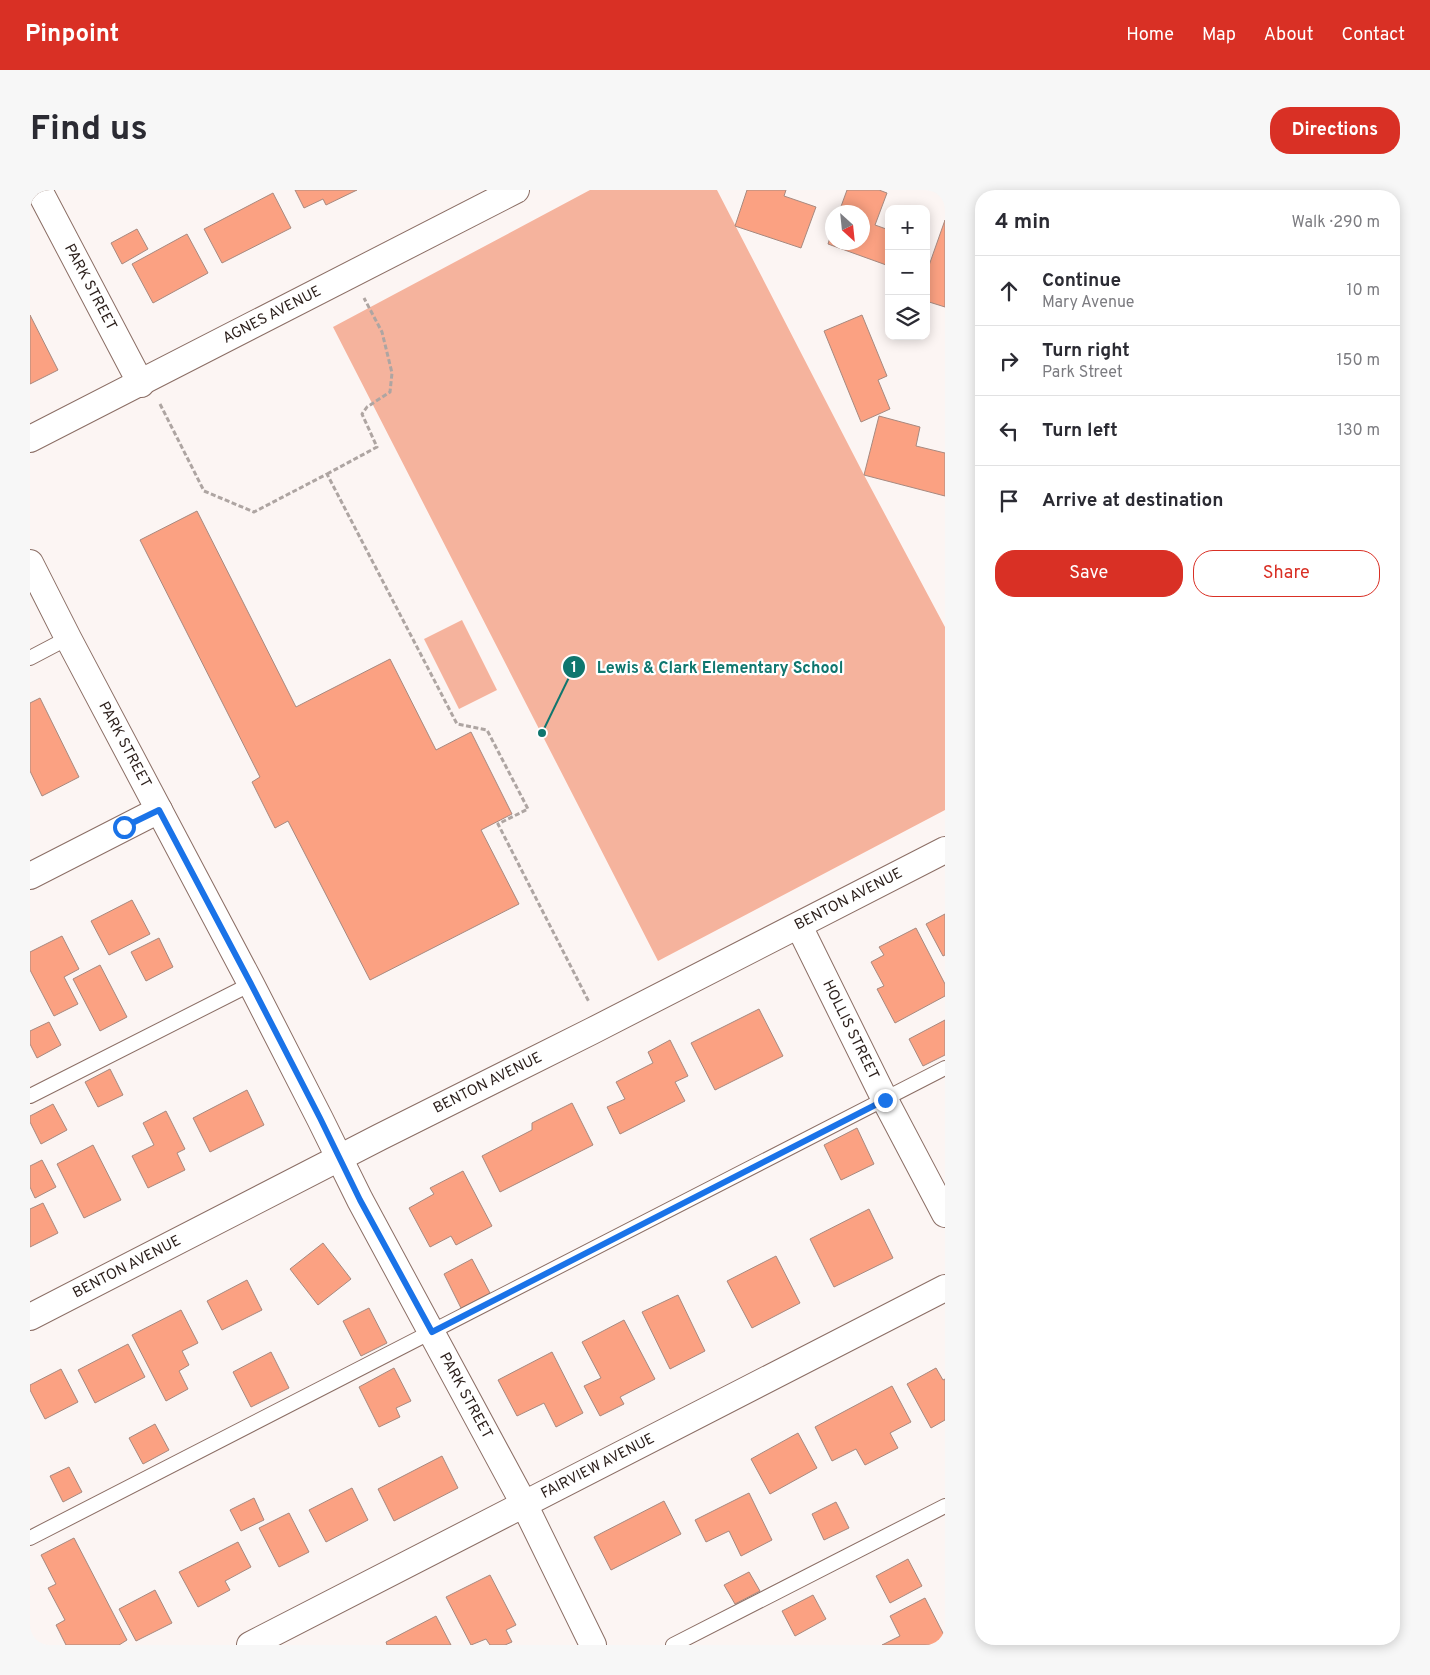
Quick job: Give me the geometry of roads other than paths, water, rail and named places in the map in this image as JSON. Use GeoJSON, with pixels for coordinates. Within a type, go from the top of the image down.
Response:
{"type":"FeatureCollection","features":[{"type":"Feature","properties":{"kind":"street","name":"PARK STREET"},"geometry":{"type":"LineString","coordinates":[[39,190],[141,384]]}},
{"type":"Feature","properties":{"kind":"street","name":"AGNES AVENUE"},"geometry":{"type":"LineString","coordinates":[[30,439],[141,384],[516,190]]}},
{"type":"Feature","properties":{"kind":"street","name":"PARK STREET"},"geometry":{"type":"LineString","coordinates":[[30,564],[251,984],[360,1200],[524,1504],[593,1645]]}},
{"type":"Feature","properties":{"kind":"street"},"geometry":{"type":"LineString","coordinates":[[30,876],[159,810]]}},
{"type":"Feature","properties":{"kind":"street","name":"BENTON AVENUE"},"geometry":{"type":"LineString","coordinates":[[30,1317],[945,850]]}},
{"type":"Feature","properties":{"kind":"street","name":"HOLLIS STREET"},"geometry":{"type":"LineString","coordinates":[[799,926],[885,1100],[945,1214]]}},
{"type":"Feature","properties":{"kind":"street","name":"FAIRVIEW AVENUE"},"geometry":{"type":"LineString","coordinates":[[250,1645],[945,1288]]}},
{"type":"Feature","properties":{"kind":"lane"},"geometry":{"type":"LineString","coordinates":[[30,658],[68,638]]}},
{"type":"Feature","properties":{"kind":"lane"},"geometry":{"type":"LineString","coordinates":[[30,1096],[251,984]]}},
{"type":"Feature","properties":{"kind":"lane"},"geometry":{"type":"LineString","coordinates":[[30,1538],[945,1068]]}},
{"type":"Feature","properties":{"kind":"lane"},"geometry":{"type":"LineString","coordinates":[[673,1645],[945,1506]]}},
{"type":"Feature","properties":{"kind":"place","name":"Lewis & Clark Elementary School"},"geometry":{"type":"Point","coordinates":[542,733]}}]}
